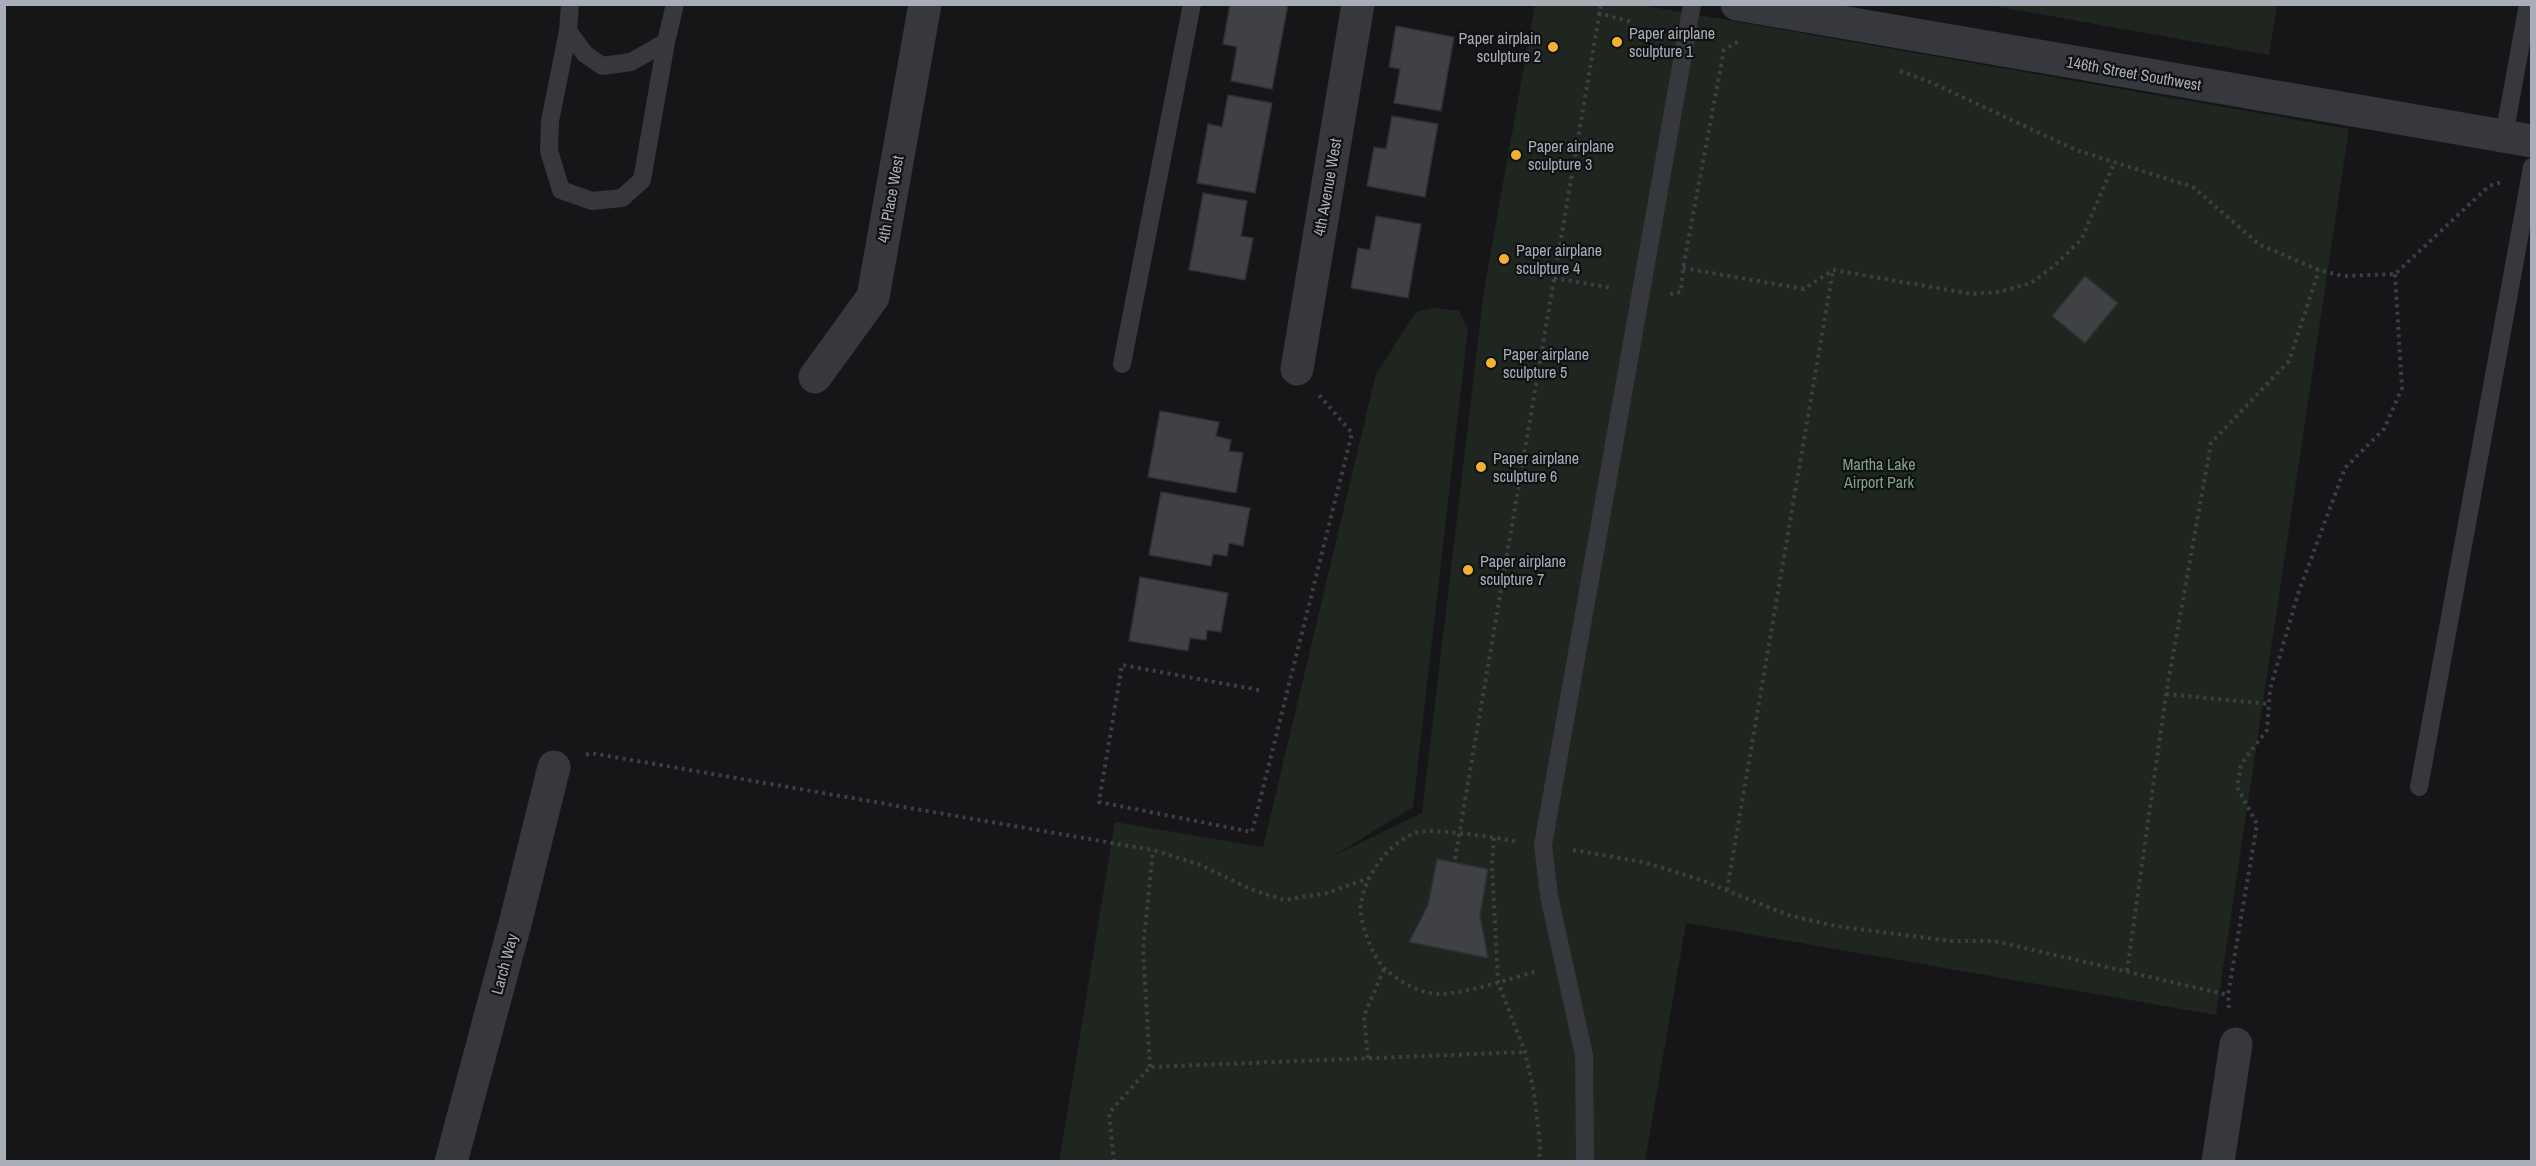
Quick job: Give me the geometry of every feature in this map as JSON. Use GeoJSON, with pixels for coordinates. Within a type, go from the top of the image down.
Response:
{"type":"FeatureCollection","features":[{"type":"Feature","properties":{"kind":"street","name":"4th Place West"},"geometry":{"type":"LineString","coordinates":[[815,376],[873,297],[925,4]]}},
{"type":"Feature","properties":{"kind":"street","name":"4th Avenue West"},"geometry":{"type":"LineString","coordinates":[[1297,369],[1358,4]]}},
{"type":"Feature","properties":{"kind":"street","name":"146th Street Southwest"},"geometry":{"type":"LineString","coordinates":[[1737,4],[2518,138]]}},
{"type":"Feature","properties":{"kind":"street","name":"Larch Way"},"geometry":{"type":"LineString","coordinates":[[451,1161],[515,924],[554,766]]}},
{"type":"Feature","properties":{"kind":"street"},"geometry":{"type":"LineString","coordinates":[[2218,1161],[2236,1044]]}},
{"type":"Feature","properties":{"kind":"lane"},"geometry":{"type":"LineString","coordinates":[[570,4],[568,31],[550,121],[549,151],[561,190],[592,201],[622,198],[642,180],[666,42],[675,4]]}},
{"type":"Feature","properties":{"kind":"lane"},"geometry":{"type":"LineString","coordinates":[[1122,364],[1192,4]]}},
{"type":"Feature","properties":{"kind":"lane"},"geometry":{"type":"LineString","coordinates":[[1586,1161],[1584,1055],[1549,896],[1543,845],[1692,4]]}},
{"type":"Feature","properties":{"kind":"lane"},"geometry":{"type":"LineString","coordinates":[[2518,138],[2528,4]]}},
{"type":"Feature","properties":{"kind":"lane"},"geometry":{"type":"LineString","coordinates":[[568,31],[585,54],[602,66],[631,62],[666,42]]}},
{"type":"Feature","properties":{"kind":"lane"},"geometry":{"type":"LineString","coordinates":[[2420,788],[2531,169]]}},
{"type":"Feature","properties":{"kind":"path"},"geometry":{"type":"LineString","coordinates":[[1455,858],[1601,4]]}},
{"type":"Feature","properties":{"kind":"path"},"geometry":{"type":"LineString","coordinates":[[1554,278],[1663,296],[1681,292],[1683,268],[1724,50],[1743,39]]}},
{"type":"Feature","properties":{"kind":"path"},"geometry":{"type":"LineString","coordinates":[[1899,70],[1928,81],[2076,150],[2193,187],[2260,245],[2319,270],[2343,276],[2395,274],[2489,186],[2531,169]]}},
{"type":"Feature","properties":{"kind":"path"},"geometry":{"type":"LineString","coordinates":[[1683,268],[1804,289],[1833,270],[1972,294],[1999,292],[2031,283],[2054,266],[2081,240],[2114,162]]}},
{"type":"Feature","properties":{"kind":"path"},"geometry":{"type":"LineString","coordinates":[[1727,890],[1833,270]]}},
{"type":"Feature","properties":{"kind":"path"},"geometry":{"type":"LineString","coordinates":[[2127,971],[2166,694],[2211,443],[2289,361],[2319,270]]}},
{"type":"Feature","properties":{"kind":"path"},"geometry":{"type":"LineString","coordinates":[[2236,1044],[2229,1021],[2228,995],[2257,824],[2237,787],[2241,764],[2267,730],[2270,689],[2299,591],[2345,468],[2384,429],[2402,388],[2395,274]]}},
{"type":"Feature","properties":{"kind":"path"},"geometry":{"type":"LineString","coordinates":[[1259,690],[1122,665],[1099,801],[1252,832],[1352,433],[1297,369]]}},
{"type":"Feature","properties":{"kind":"path"},"geometry":{"type":"LineString","coordinates":[[2166,694],[2269,704]]}},
{"type":"Feature","properties":{"kind":"path"},"geometry":{"type":"LineString","coordinates":[[554,766],[591,753],[1153,850],[1201,865],[1250,889],[1284,900],[1327,893],[1369,878]]}},
{"type":"Feature","properties":{"kind":"path"},"geometry":{"type":"LineString","coordinates":[[1564,964],[1498,982],[1438,994],[1411,987],[1384,969],[1362,924],[1360,904],[1369,878],[1388,850],[1416,832],[1460,833],[1643,862],[1727,890],[1788,915],[1835,926],[1950,941],[1994,941],[2228,995]]}},
{"type":"Feature","properties":{"kind":"path"},"geometry":{"type":"LineString","coordinates":[[1494,838],[1492,865],[1498,982],[1526,1052],[1534,1092],[1540,1144],[1539,1161]]}},
{"type":"Feature","properties":{"kind":"path"},"geometry":{"type":"LineString","coordinates":[[1114,1161],[1109,1113],[1150,1067],[1143,950],[1153,850]]}},
{"type":"Feature","properties":{"kind":"path"},"geometry":{"type":"LineString","coordinates":[[1368,1058],[1364,1016],[1384,969]]}},
{"type":"Feature","properties":{"kind":"path"},"geometry":{"type":"LineString","coordinates":[[1150,1067],[1526,1052]]}},
{"type":"Feature","properties":{"kind":"green space"},"geometry":{"type":"Polygon","coordinates":[[[2277,4],[2269,55],[1988,5],[2277,4]]]}},
{"type":"Feature","properties":{"kind":"green space","name":"Martha Lake Airport Park"},"geometry":{"type":"Polygon","coordinates":[[[1535,5],[1641,5],[2349,129],[2216,1015],[1686,923],[1645,1161],[1059,1162],[1115,822],[1263,847],[1376,374],[1416,312],[1435,308],[1459,311],[1468,328],[1413,807],[1335,855],[1422,813],[1484,290],[1535,5]]]}},
{"type":"Feature","properties":{"kind":"building"},"geometry":{"type":"Polygon","coordinates":[[[1230,4],[1288,4],[1272,89],[1231,81],[1237,47],[1223,44],[1230,4]]]}},
{"type":"Feature","properties":{"kind":"building"},"geometry":{"type":"Polygon","coordinates":[[[1396,26],[1454,37],[1441,111],[1394,103],[1400,69],[1389,67],[1396,26]]]}},
{"type":"Feature","properties":{"kind":"building"},"geometry":{"type":"Polygon","coordinates":[[[1228,95],[1272,103],[1255,193],[1197,183],[1208,124],[1222,127],[1228,95]]]}},
{"type":"Feature","properties":{"kind":"building"},"geometry":{"type":"Polygon","coordinates":[[[1392,116],[1438,124],[1425,197],[1367,186],[1374,147],[1386,149],[1392,116]]]}},
{"type":"Feature","properties":{"kind":"building"},"geometry":{"type":"Polygon","coordinates":[[[1203,193],[1247,201],[1241,236],[1253,238],[1245,280],[1189,270],[1203,193]]]}},
{"type":"Feature","properties":{"kind":"building"},"geometry":{"type":"Polygon","coordinates":[[[1376,216],[1421,224],[1408,298],[1351,288],[1358,248],[1370,250],[1376,216]]]}},
{"type":"Feature","properties":{"kind":"building"},"geometry":{"type":"Polygon","coordinates":[[[2085,276],[2118,303],[2085,343],[2052,316],[2085,276]]]}},
{"type":"Feature","properties":{"kind":"building"},"geometry":{"type":"Polygon","coordinates":[[[1160,411],[1219,422],[1216,436],[1231,440],[1229,451],[1243,453],[1236,493],[1148,477],[1160,411]]]}},
{"type":"Feature","properties":{"kind":"building"},"geometry":{"type":"Polygon","coordinates":[[[1161,492],[1250,508],[1243,546],[1229,543],[1227,556],[1213,554],[1211,566],[1149,555],[1161,492]]]}},
{"type":"Feature","properties":{"kind":"building"},"geometry":{"type":"Polygon","coordinates":[[[1140,577],[1228,593],[1221,632],[1207,630],[1206,640],[1190,638],[1188,651],[1129,641],[1140,577]]]}},
{"type":"Feature","properties":{"kind":"building"},"geometry":{"type":"Polygon","coordinates":[[[1437,859],[1488,869],[1480,915],[1488,958],[1409,942],[1428,905],[1437,859]]]}},
{"type":"Feature","properties":{"kind":"place","name":"Paper airplane sculpture 1"},"geometry":{"type":"Point","coordinates":[1617,42]}},
{"type":"Feature","properties":{"kind":"place","name":"Paper airplain sculpture 2"},"geometry":{"type":"Point","coordinates":[1553,47]}},
{"type":"Feature","properties":{"kind":"place","name":"Paper airplane sculpture 3"},"geometry":{"type":"Point","coordinates":[1516,155]}},
{"type":"Feature","properties":{"kind":"place","name":"Paper airplane sculpture 4"},"geometry":{"type":"Point","coordinates":[1504,259]}},
{"type":"Feature","properties":{"kind":"place","name":"Paper airplane sculpture 5"},"geometry":{"type":"Point","coordinates":[1491,363]}},
{"type":"Feature","properties":{"kind":"place","name":"Paper airplane sculpture 6"},"geometry":{"type":"Point","coordinates":[1481,467]}},
{"type":"Feature","properties":{"kind":"place","name":"Paper airplane sculpture 7"},"geometry":{"type":"Point","coordinates":[1468,570]}}]}
